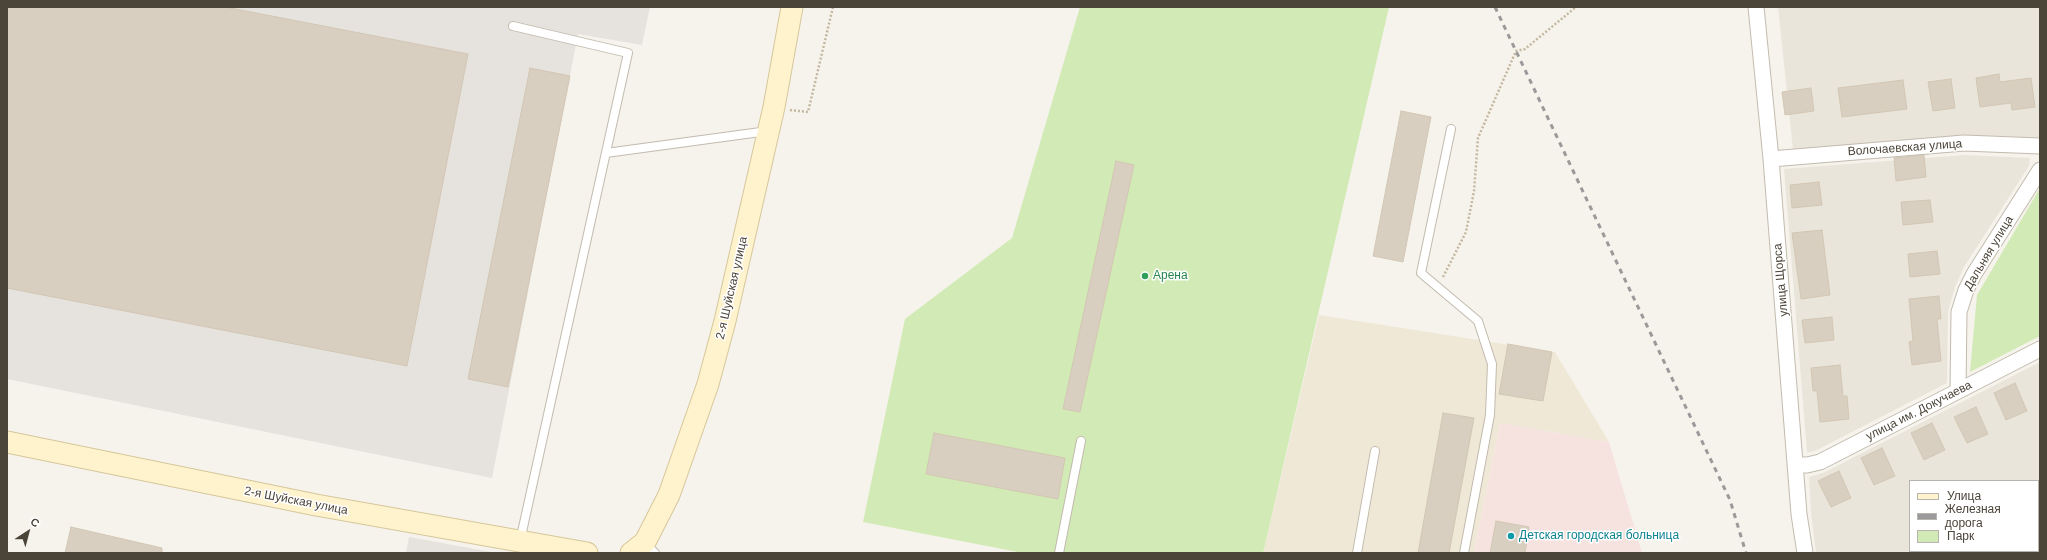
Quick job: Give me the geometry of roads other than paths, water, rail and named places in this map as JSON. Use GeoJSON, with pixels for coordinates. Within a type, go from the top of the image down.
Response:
{"type":"FeatureCollection","features":[{"type":"Feature","properties":{"kind":"street","name":"2-я Шуйская улица"},"geometry":{"type":"LineString","coordinates":[[643,549],[669,495],[708,384],[725,321],[769,131],[792,7]]}},
{"type":"Feature","properties":{"kind":"street","name":"улица Щорса"},"geometry":{"type":"LineString","coordinates":[[1756,7],[1771,159],[1799,514],[1805,553]]}},
{"type":"Feature","properties":{"kind":"street","name":"Волочаевская улица"},"geometry":{"type":"LineString","coordinates":[[1771,159],[1964,143],[2040,146]]}},
{"type":"Feature","properties":{"kind":"street","name":"Дальняя улица"},"geometry":{"type":"LineString","coordinates":[[1958,390],[1959,312],[1966,290],[1974,274],[2040,170]]}},
{"type":"Feature","properties":{"kind":"street","name":"улица им. Докучаева"},"geometry":{"type":"LineString","coordinates":[[1796,465],[1807,465],[1820,462],[2040,349]]}},
{"type":"Feature","properties":{"kind":"street","name":"2-я Шуйская улица"},"geometry":{"type":"LineString","coordinates":[[7,442],[316,505],[587,553]]}},
{"type":"Feature","properties":{"kind":"lane"},"geometry":{"type":"LineString","coordinates":[[513,26],[628,53],[520,542]]}},
{"type":"Feature","properties":{"kind":"lane"},"geometry":{"type":"LineString","coordinates":[[1451,129],[1421,273],[1478,321],[1492,364],[1490,415],[1464,553]]}},
{"type":"Feature","properties":{"kind":"lane"},"geometry":{"type":"LineString","coordinates":[[606,153],[769,131]]}},
{"type":"Feature","properties":{"kind":"lane"},"geometry":{"type":"LineString","coordinates":[[1059,553],[1081,441]]}},
{"type":"Feature","properties":{"kind":"lane"},"geometry":{"type":"LineString","coordinates":[[1356,553],[1375,450]]}},
{"type":"Feature","properties":{"kind":"railway"},"geometry":{"type":"LineString","coordinates":[[1495,7],[1730,500],[1746,553]]}},
{"type":"Feature","properties":{"kind":"place","name":"Арена"},"geometry":{"type":"Point","coordinates":[1145,276]}},
{"type":"Feature","properties":{"kind":"place","name":"Детская городская больница"},"geometry":{"type":"Point","coordinates":[1511,536]}}]}
